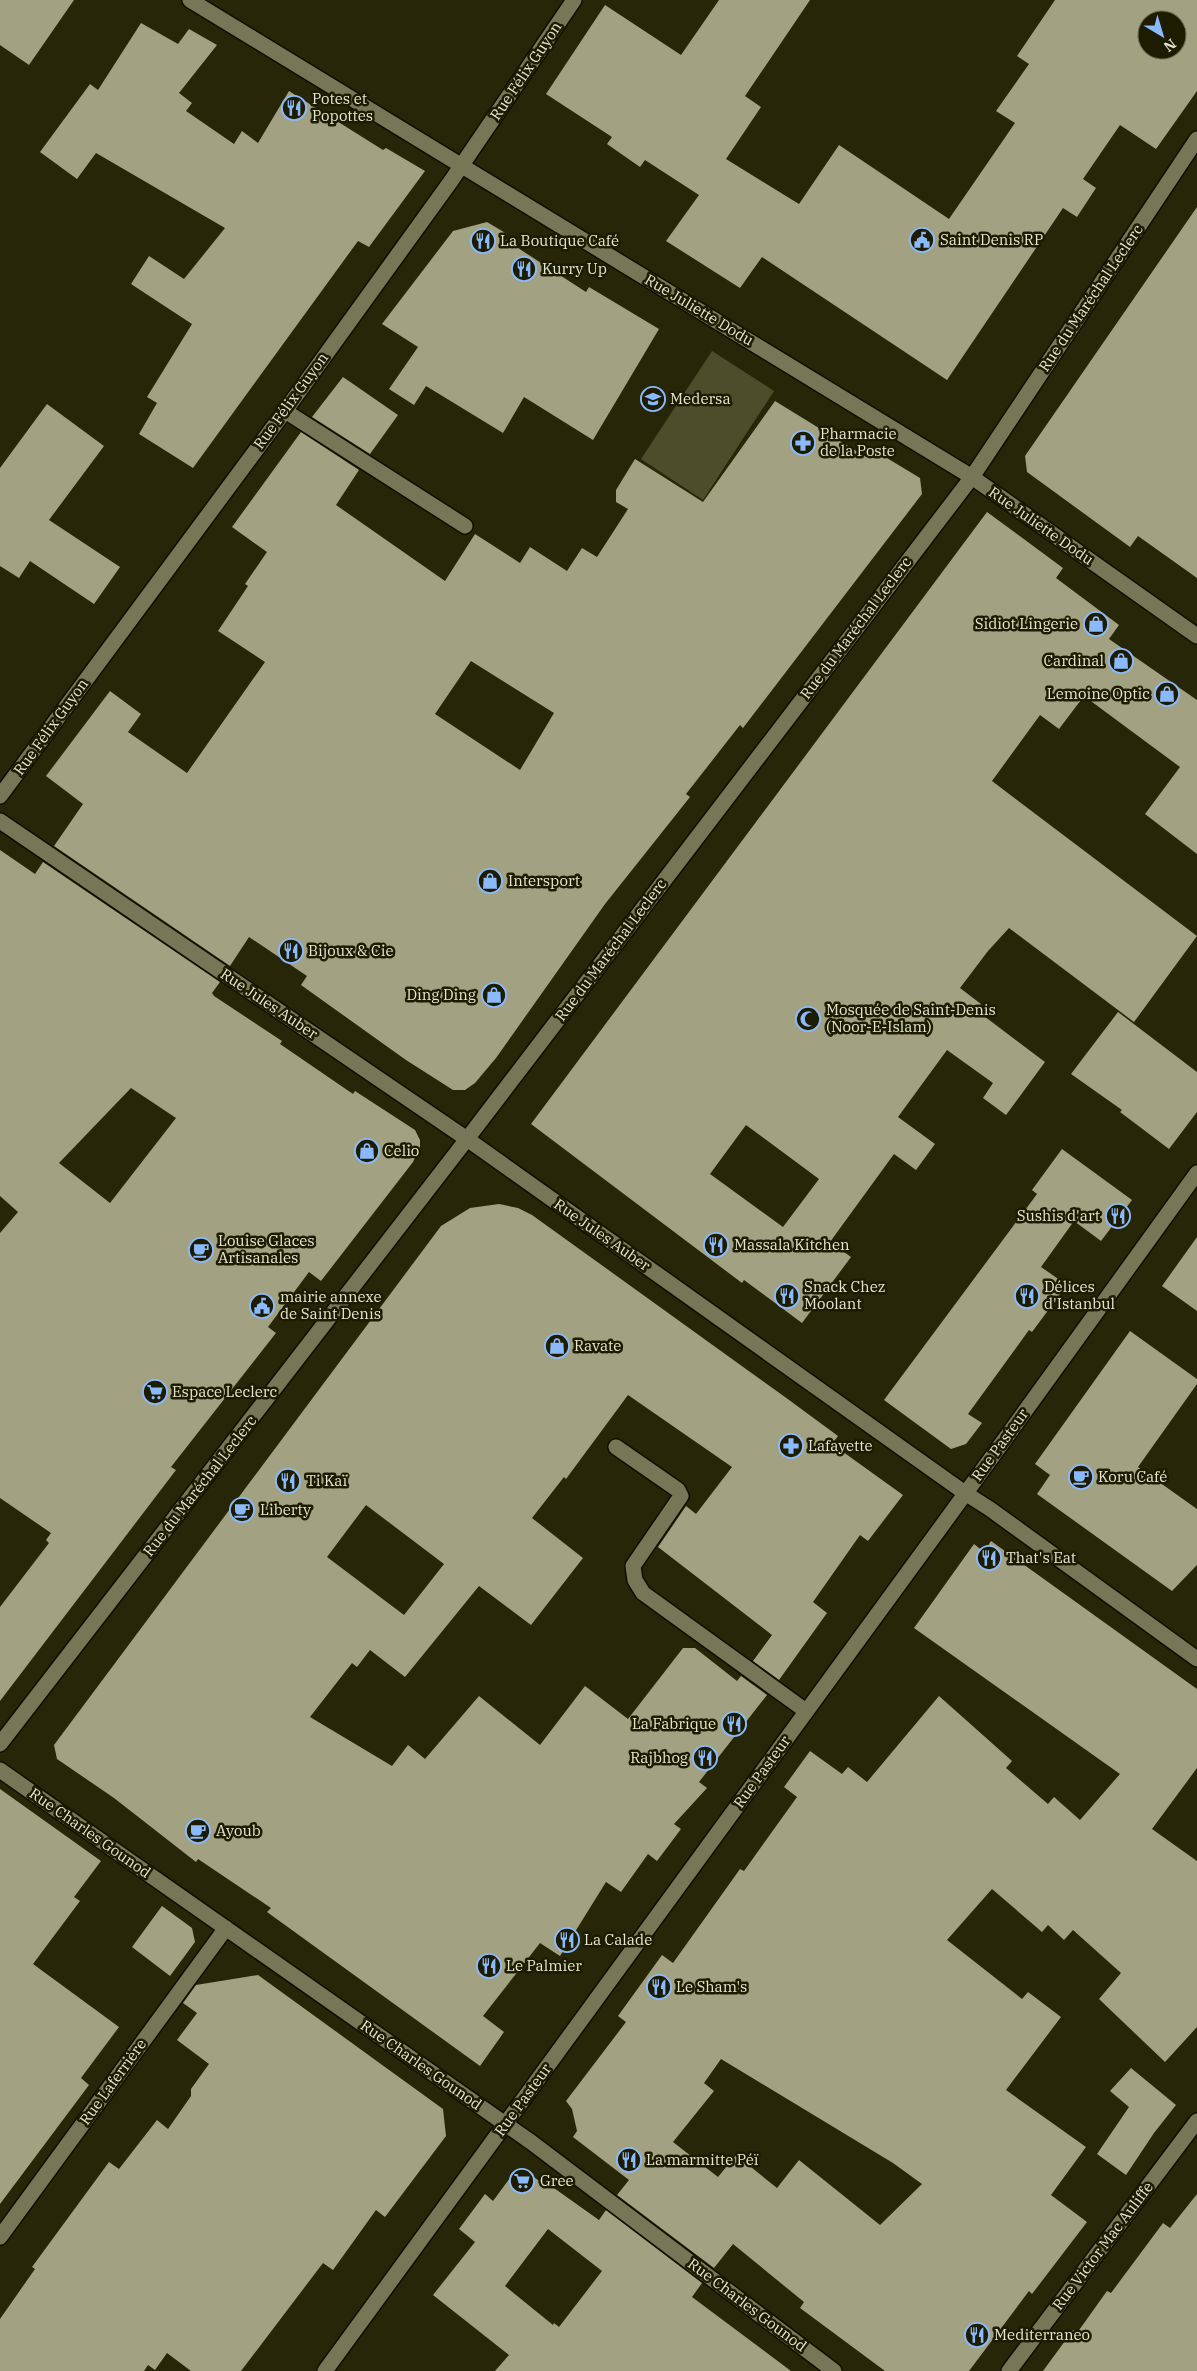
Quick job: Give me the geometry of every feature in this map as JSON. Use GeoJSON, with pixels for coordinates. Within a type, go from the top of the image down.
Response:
{"type":"FeatureCollection","features":[{"type":"Feature","properties":{"kind":"street","name":"Rue Juliette Dodu"},"geometry":{"type":"LineString","coordinates":[[190,0],[462,164],[972,477],[1197,636]]}},
{"type":"Feature","properties":{"kind":"street","name":"Rue Félix Guyon"},"geometry":{"type":"LineString","coordinates":[[0,796],[285,411],[462,164],[574,0]]}},
{"type":"Feature","properties":{"kind":"street","name":"Rue du Maréchal Leclerc"},"geometry":{"type":"LineString","coordinates":[[0,1744],[467,1139],[972,477],[1197,139]]}},
{"type":"Feature","properties":{"kind":"street"},"geometry":{"type":"LineString","coordinates":[[285,411],[465,526]]}},
{"type":"Feature","properties":{"kind":"street","name":"Rue Jules Auber"},"geometry":{"type":"LineString","coordinates":[[0,820],[467,1139],[964,1493],[990,1509],[1197,1660]]}},
{"type":"Feature","properties":{"kind":"street","name":"Rue Pasteur"},"geometry":{"type":"LineString","coordinates":[[325,2371],[1197,1173]]}},
{"type":"Feature","properties":{"kind":"street"},"geometry":{"type":"LineString","coordinates":[[616,1447],[678,1490],[680,1496],[633,1566],[635,1580],[642,1593],[806,1711]]}},
{"type":"Feature","properties":{"kind":"street","name":"Rue Charles Gounod"},"geometry":{"type":"LineString","coordinates":[[0,1770],[531,2142],[834,2371]]}},
{"type":"Feature","properties":{"kind":"street","name":"Rue Laferrière"},"geometry":{"type":"LineString","coordinates":[[0,2237],[226,1928]]}},
{"type":"Feature","properties":{"kind":"street","name":"Rue Victor Mac Auliffe"},"geometry":{"type":"LineString","coordinates":[[1009,2371],[1197,2122]]}},
{"type":"Feature","properties":{"kind":"shaded area"},"geometry":{"type":"Polygon","coordinates":[[[712,351],[774,391],[703,500],[641,459],[712,351]]]}},
{"type":"Feature","properties":{"kind":"building"},"geometry":{"type":"Polygon","coordinates":[[[0,0],[74,0],[29,65],[0,45],[0,0]]]}},
{"type":"Feature","properties":{"kind":"building"},"geometry":{"type":"Polygon","coordinates":[[[719,0],[810,0],[745,96],[761,107],[726,159],[799,204],[839,145],[949,219],[1015,123],[996,111],[1029,64],[1017,56],[1055,0],[1197,0],[1197,91],[1156,149],[1120,125],[1083,179],[1096,188],[1077,217],[1063,208],[947,380],[762,257],[740,288],[666,241],[699,195],[645,160],[640,167],[607,144],[612,137],[546,94],[605,5],[681,55],[719,0]]]}},
{"type":"Feature","properties":{"kind":"building"},"geometry":{"type":"Polygon","coordinates":[[[141,23],[178,44],[189,29],[217,45],[179,93],[192,103],[186,111],[234,144],[242,131],[258,143],[289,91],[383,150],[386,148],[425,171],[369,247],[358,241],[193,468],[139,434],[157,403],[147,397],[192,324],[131,284],[149,256],[184,279],[225,228],[96,153],[77,179],[40,152],[90,84],[98,90],[141,23]]]}},
{"type":"Feature","properties":{"kind":"building"},"geometry":{"type":"Polygon","coordinates":[[[1197,207],[1197,578],[1138,536],[1130,547],[1027,472],[1025,456],[1197,207]]]}},
{"type":"Feature","properties":{"kind":"building"},"geometry":{"type":"Polygon","coordinates":[[[487,222],[507,234],[504,239],[586,292],[589,287],[659,329],[593,440],[524,397],[503,433],[426,386],[414,405],[389,389],[418,347],[382,324],[453,231],[487,222]]]}},
{"type":"Feature","properties":{"kind":"building"},"geometry":{"type":"Polygon","coordinates":[[[343,377],[398,415],[370,454],[312,417],[343,377]]]}},
{"type":"Feature","properties":{"kind":"building"},"geometry":{"type":"Polygon","coordinates":[[[775,401],[866,457],[872,449],[920,478],[922,494],[743,728],[740,725],[686,794],[690,797],[605,904],[496,1058],[475,1083],[465,1090],[453,1090],[406,1060],[301,985],[307,976],[249,937],[230,966],[54,846],[83,804],[46,776],[110,691],[141,714],[128,732],[187,773],[265,662],[218,631],[248,586],[245,584],[267,552],[232,527],[301,432],[359,470],[336,505],[445,581],[475,534],[520,563],[530,547],[567,571],[582,548],[597,557],[628,509],[616,502],[616,490],[635,459],[703,502],[775,401]],[[471,661],[435,714],[520,770],[554,713],[471,661]]]}},
{"type":"Feature","properties":{"kind":"building"},"geometry":{"type":"Polygon","coordinates":[[[47,404],[104,446],[49,520],[120,567],[94,604],[30,561],[19,578],[0,566],[0,468],[47,404]]]}},
{"type":"Feature","properties":{"kind":"building"},"geometry":{"type":"Polygon","coordinates":[[[987,512],[1063,568],[1056,578],[1119,625],[1109,639],[1197,700],[1197,854],[1145,814],[1180,767],[1084,696],[1059,729],[1040,715],[992,781],[1197,936],[1134,1022],[1009,928],[988,951],[960,988],[981,1004],[976,1010],[1045,1062],[1006,1115],[983,1098],[993,1083],[947,1050],[898,1117],[935,1144],[916,1170],[894,1154],[830,1242],[851,1257],[802,1323],[744,1280],[742,1283],[531,1124],[987,512]],[[746,1125],[710,1174],[783,1227],[819,1179],[746,1125]]]}},
{"type":"Feature","properties":{"kind":"building"},"geometry":{"type":"Polygon","coordinates":[[[0,850],[35,874],[43,862],[220,982],[212,993],[214,996],[282,1041],[280,1044],[353,1094],[355,1091],[415,1130],[420,1140],[420,1147],[413,1162],[321,1281],[309,1272],[268,1327],[276,1333],[171,1467],[176,1470],[0,1701],[0,1607],[49,1543],[46,1540],[51,1533],[0,1498],[0,1233],[18,1212],[0,1196],[0,850]],[[131,1088],[59,1163],[110,1203],[176,1118],[131,1088]]]}},
{"type":"Feature","properties":{"kind":"building"},"geometry":{"type":"Polygon","coordinates":[[[1118,1012],[1197,1072],[1197,1112],[1169,1149],[1120,1112],[1122,1110],[1071,1074],[1118,1012]]]}},
{"type":"Feature","properties":{"kind":"building"},"geometry":{"type":"Polygon","coordinates":[[[1062,1149],[1132,1200],[1101,1241],[1074,1221],[1041,1267],[1067,1285],[1032,1332],[1029,1330],[968,1414],[982,1423],[966,1444],[951,1449],[884,1400],[1037,1194],[1032,1190],[1062,1149]]]}},
{"type":"Feature","properties":{"kind":"building"},"geometry":{"type":"Polygon","coordinates":[[[499,1204],[518,1208],[532,1215],[838,1436],[832,1444],[903,1495],[868,1541],[860,1535],[813,1602],[827,1613],[779,1680],[753,1661],[772,1635],[658,1547],[686,1506],[696,1514],[732,1467],[628,1395],[566,1479],[564,1477],[532,1518],[583,1558],[531,1625],[479,1586],[405,1677],[370,1650],[357,1667],[352,1663],[310,1717],[392,1766],[408,1745],[425,1759],[479,1696],[540,1745],[585,1686],[628,1719],[683,1648],[695,1648],[737,1681],[741,1676],[767,1695],[699,1782],[707,1788],[674,1824],[681,1829],[657,1861],[648,1854],[621,1892],[606,1882],[560,1956],[540,1943],[483,2016],[504,2032],[480,2066],[267,1912],[271,1908],[198,1859],[196,1862],[114,1798],[57,1759],[54,1745],[441,1226],[470,1208],[499,1204]],[[366,1505],[327,1557],[404,1615],[444,1564],[366,1505]]]}},
{"type":"Feature","properties":{"kind":"building"},"geometry":{"type":"Polygon","coordinates":[[[1197,1237],[1197,1311],[1162,1286],[1197,1237]]]}},
{"type":"Feature","properties":{"kind":"building"},"geometry":{"type":"Polygon","coordinates":[[[1130,1331],[1197,1379],[1197,1384],[1138,1467],[1197,1509],[1197,1565],[1172,1591],[1037,1494],[1050,1475],[1035,1464],[1130,1331]]]}},
{"type":"Feature","properties":{"kind":"building"},"geometry":{"type":"Polygon","coordinates":[[[991,1541],[1197,1689],[1197,1768],[1152,1829],[1197,1861],[1197,2027],[1165,2062],[1099,1999],[1121,1973],[1073,1930],[1064,1940],[1048,1925],[1042,1932],[992,1889],[947,1940],[1022,1999],[1028,1992],[1061,2017],[1006,2090],[1086,2147],[1051,2195],[1087,2222],[1032,2294],[1029,2291],[969,2371],[885,2371],[800,2308],[804,2302],[733,2244],[714,2268],[617,2195],[629,2180],[573,2137],[577,2131],[572,2109],[566,2101],[626,2022],[618,2016],[662,1955],[673,1963],[740,1869],[744,1871],[797,1797],[784,1787],[810,1751],[842,1774],[848,1767],[867,1782],[939,1696],[1012,1761],[1006,1768],[1048,1804],[1054,1797],[1080,1820],[1120,1774],[914,1628],[974,1544],[984,1552],[991,1541]],[[721,2059],[704,2083],[714,2091],[673,2142],[718,2177],[736,2155],[777,2188],[799,2160],[880,2225],[922,2184],[893,2163],[721,2059]]]}},
{"type":"Feature","properties":{"kind":"building"},"geometry":{"type":"Polygon","coordinates":[[[0,1789],[101,1861],[74,1897],[80,1901],[33,1964],[119,2027],[81,2078],[89,2085],[0,2204],[0,1789]]]}},
{"type":"Feature","properties":{"kind":"building"},"geometry":{"type":"Polygon","coordinates":[[[162,1906],[192,1928],[195,1942],[170,1976],[132,1947],[162,1906]]]}},
{"type":"Feature","properties":{"kind":"building"},"geometry":{"type":"Polygon","coordinates":[[[258,1975],[443,2109],[446,2136],[385,2217],[376,2210],[333,2270],[323,2263],[241,2371],[191,2371],[167,2353],[155,2370],[148,2365],[144,2371],[0,2371],[0,2319],[35,2269],[32,2267],[109,2162],[119,2169],[157,2120],[168,2129],[191,2096],[191,2089],[209,2064],[177,2040],[197,2013],[183,2003],[196,1985],[258,1975]]]}},
{"type":"Feature","properties":{"kind":"building"},"geometry":{"type":"Polygon","coordinates":[[[1131,2068],[1176,2105],[1154,2133],[1126,2175],[1097,2154],[1129,2107],[1110,2091],[1131,2068]]]}},
{"type":"Feature","properties":{"kind":"building"},"geometry":{"type":"Polygon","coordinates":[[[527,2172],[542,2183],[544,2181],[599,2220],[606,2210],[702,2283],[692,2297],[791,2371],[495,2371],[509,2355],[433,2295],[475,2242],[459,2229],[485,2194],[493,2201],[513,2174],[527,2172]],[[548,2229],[505,2286],[553,2325],[554,2323],[559,2327],[602,2271],[548,2229]]]}},
{"type":"Feature","properties":{"kind":"building"},"geometry":{"type":"Polygon","coordinates":[[[1197,2194],[1197,2371],[1043,2371],[1073,2330],[1077,2333],[1107,2291],[1111,2293],[1163,2223],[1170,2228],[1197,2194]]]}},
{"type":"Feature","properties":{"kind":"place","name":"Potes et Popottes"},"geometry":{"type":"Point","coordinates":[294,108]}},
{"type":"Feature","properties":{"kind":"place","name":"Saint Denis RP"},"geometry":{"type":"Point","coordinates":[922,240]}},
{"type":"Feature","properties":{"kind":"place","name":"La Boutique Café"},"geometry":{"type":"Point","coordinates":[483,241]}},
{"type":"Feature","properties":{"kind":"place","name":"Kurry Up"},"geometry":{"type":"Point","coordinates":[524,269]}},
{"type":"Feature","properties":{"kind":"place","name":"Medersa"},"geometry":{"type":"Point","coordinates":[653,399]}},
{"type":"Feature","properties":{"kind":"place","name":"Pharmacie de la Poste"},"geometry":{"type":"Point","coordinates":[803,443]}},
{"type":"Feature","properties":{"kind":"place","name":"Sidiot Lingerie"},"geometry":{"type":"Point","coordinates":[1096,624]}},
{"type":"Feature","properties":{"kind":"place","name":"Cardinal"},"geometry":{"type":"Point","coordinates":[1121,661]}},
{"type":"Feature","properties":{"kind":"place","name":"Lemoine Optic"},"geometry":{"type":"Point","coordinates":[1167,694]}},
{"type":"Feature","properties":{"kind":"place","name":"Intersport"},"geometry":{"type":"Point","coordinates":[490,881]}},
{"type":"Feature","properties":{"kind":"place","name":"Bijoux & Cie"},"geometry":{"type":"Point","coordinates":[291,951]}},
{"type":"Feature","properties":{"kind":"place","name":"Ding Ding"},"geometry":{"type":"Point","coordinates":[494,995]}},
{"type":"Feature","properties":{"kind":"place","name":"Mosquée de Saint-Denis (Noor-E-Islam)"},"geometry":{"type":"Point","coordinates":[808,1019]}},
{"type":"Feature","properties":{"kind":"place","name":"Celio"},"geometry":{"type":"Point","coordinates":[367,1151]}},
{"type":"Feature","properties":{"kind":"place","name":"Sushis d'art"},"geometry":{"type":"Point","coordinates":[1118,1216]}},
{"type":"Feature","properties":{"kind":"place","name":"Massala Kitchen"},"geometry":{"type":"Point","coordinates":[716,1245]}},
{"type":"Feature","properties":{"kind":"place","name":"Louise Glaces Artisanales"},"geometry":{"type":"Point","coordinates":[201,1250]}},
{"type":"Feature","properties":{"kind":"place","name":"Snack Chez Moolant"},"geometry":{"type":"Point","coordinates":[787,1296]}},
{"type":"Feature","properties":{"kind":"place","name":"Délices d'Istanbul"},"geometry":{"type":"Point","coordinates":[1027,1296]}},
{"type":"Feature","properties":{"kind":"place","name":"mairie annexe de Saint Denis"},"geometry":{"type":"Point","coordinates":[262,1306]}},
{"type":"Feature","properties":{"kind":"place","name":"Ravate"},"geometry":{"type":"Point","coordinates":[557,1346]}},
{"type":"Feature","properties":{"kind":"place","name":"Espace Leclerc"},"geometry":{"type":"Point","coordinates":[155,1392]}},
{"type":"Feature","properties":{"kind":"place","name":"Lafayette"},"geometry":{"type":"Point","coordinates":[791,1446]}},
{"type":"Feature","properties":{"kind":"place","name":"Koru Café"},"geometry":{"type":"Point","coordinates":[1081,1477]}},
{"type":"Feature","properties":{"kind":"place","name":"Ti Kaï"},"geometry":{"type":"Point","coordinates":[288,1481]}},
{"type":"Feature","properties":{"kind":"place","name":"Liberty"},"geometry":{"type":"Point","coordinates":[242,1510]}},
{"type":"Feature","properties":{"kind":"place","name":"That's Eat"},"geometry":{"type":"Point","coordinates":[989,1558]}},
{"type":"Feature","properties":{"kind":"place","name":"La Fabrique"},"geometry":{"type":"Point","coordinates":[734,1724]}},
{"type":"Feature","properties":{"kind":"place","name":"Rajbhog"},"geometry":{"type":"Point","coordinates":[705,1758]}},
{"type":"Feature","properties":{"kind":"place","name":"Ayoub"},"geometry":{"type":"Point","coordinates":[198,1831]}},
{"type":"Feature","properties":{"kind":"place","name":"La Calade"},"geometry":{"type":"Point","coordinates":[567,1940]}},
{"type":"Feature","properties":{"kind":"place","name":"Le Palmier"},"geometry":{"type":"Point","coordinates":[489,1966]}},
{"type":"Feature","properties":{"kind":"place","name":"Le Sham's"},"geometry":{"type":"Point","coordinates":[659,1987]}},
{"type":"Feature","properties":{"kind":"place","name":"La marmitte Péï"},"geometry":{"type":"Point","coordinates":[629,2160]}},
{"type":"Feature","properties":{"kind":"place","name":"Gree"},"geometry":{"type":"Point","coordinates":[522,2181]}},
{"type":"Feature","properties":{"kind":"place","name":"Mediterraneo"},"geometry":{"type":"Point","coordinates":[977,2335]}}]}
